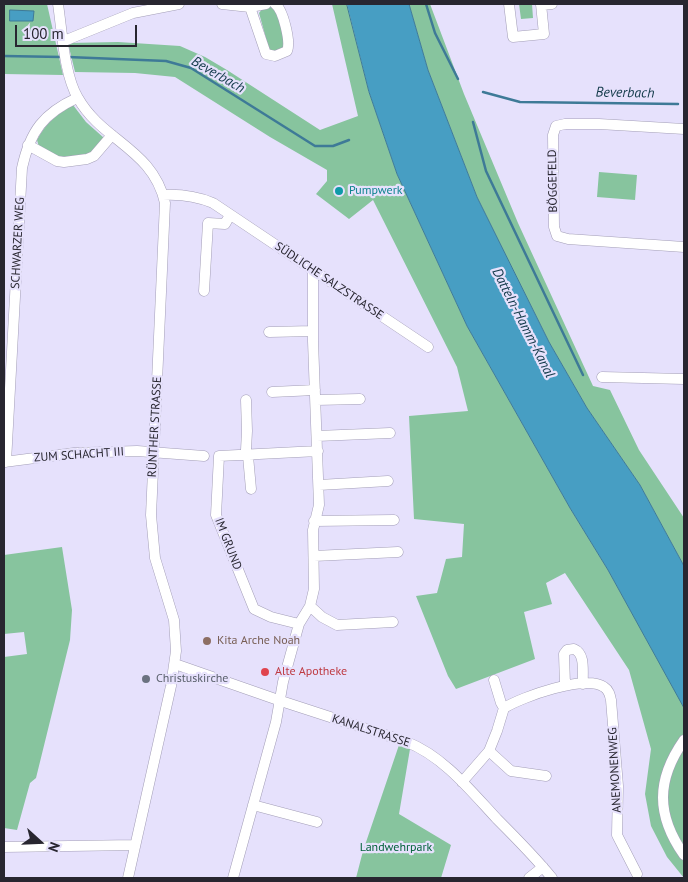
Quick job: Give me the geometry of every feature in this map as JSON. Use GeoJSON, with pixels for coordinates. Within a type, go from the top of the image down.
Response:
{"type":"FeatureCollection","features":[{"type":"Feature","properties":{"kind":"street","name":"RÜNTHER STRASSE"},"geometry":{"type":"LineString","coordinates":[[58,4],[69,76],[77,98],[85,110],[142,159],[156,179],[165,203],[151,515],[155,558],[176,630],[175,664],[128,878]]}},
{"type":"Feature","properties":{"kind":"street"},"geometry":{"type":"LineString","coordinates":[[64,41],[133,13],[179,4]]}},
{"type":"Feature","properties":{"kind":"street"},"geometry":{"type":"LineString","coordinates":[[222,4],[250,8],[266,4]]}},
{"type":"Feature","properties":{"kind":"street"},"geometry":{"type":"LineString","coordinates":[[250,8],[266,54],[275,56],[286,51],[289,44],[280,10],[275,4]]}},
{"type":"Feature","properties":{"kind":"street"},"geometry":{"type":"LineString","coordinates":[[510,4],[513,37],[544,34],[541,4],[552,4]]}},
{"type":"Feature","properties":{"kind":"street","name":"SCHWARZER WEG"},"geometry":{"type":"LineString","coordinates":[[5,462],[22,168],[28,145],[40,124],[59,107],[77,98]]}},
{"type":"Feature","properties":{"kind":"street","name":"BÖGGEFELD"},"geometry":{"type":"LineString","coordinates":[[684,129],[565,124],[556,126],[553,135],[554,227],[558,236],[568,239],[684,247]]}},
{"type":"Feature","properties":{"kind":"street"},"geometry":{"type":"LineString","coordinates":[[28,145],[57,161],[87,160],[94,156],[112,135]]}},
{"type":"Feature","properties":{"kind":"street","name":"SÜDLICHE SALZSTRASSE"},"geometry":{"type":"LineString","coordinates":[[163,195],[181,194],[195,196],[213,203],[428,347]]}},
{"type":"Feature","properties":{"kind":"street"},"geometry":{"type":"LineString","coordinates":[[204,291],[208,223],[225,224],[230,215]]}},
{"type":"Feature","properties":{"kind":"street"},"geometry":{"type":"LineString","coordinates":[[233,878],[281,702],[283,682],[300,624],[310,606],[314,589],[313,530],[319,505],[319,485],[313,331],[313,270]]}},
{"type":"Feature","properties":{"kind":"street"},"geometry":{"type":"LineString","coordinates":[[269,332],[313,331]]}},
{"type":"Feature","properties":{"kind":"street"},"geometry":{"type":"LineString","coordinates":[[602,377],[684,378]]}},
{"type":"Feature","properties":{"kind":"street"},"geometry":{"type":"LineString","coordinates":[[272,392],[360,399]]}},
{"type":"Feature","properties":{"kind":"street"},"geometry":{"type":"LineString","coordinates":[[246,400],[246,444],[251,489]]}},
{"type":"Feature","properties":{"kind":"street"},"geometry":{"type":"LineString","coordinates":[[317,436],[390,433]]}},
{"type":"Feature","properties":{"kind":"street","name":"ZUM SCHACHT III"},"geometry":{"type":"LineString","coordinates":[[5,462],[74,453],[137,451],[154,453]]}},
{"type":"Feature","properties":{"kind":"street","name":"IM GRUND"},"geometry":{"type":"LineString","coordinates":[[300,624],[270,617],[254,609],[216,516],[219,456],[318,452]]}},
{"type":"Feature","properties":{"kind":"street"},"geometry":{"type":"LineString","coordinates":[[154,453],[204,456]]}},
{"type":"Feature","properties":{"kind":"street"},"geometry":{"type":"LineString","coordinates":[[319,485],[388,481]]}},
{"type":"Feature","properties":{"kind":"street"},"geometry":{"type":"LineString","coordinates":[[314,521],[394,520]]}},
{"type":"Feature","properties":{"kind":"street"},"geometry":{"type":"LineString","coordinates":[[314,556],[398,552]]}},
{"type":"Feature","properties":{"kind":"street"},"geometry":{"type":"LineString","coordinates":[[310,606],[322,617],[337,625],[393,622]]}},
{"type":"Feature","properties":{"kind":"street"},"geometry":{"type":"LineString","coordinates":[[565,685],[564,654],[567,650],[574,649],[580,653],[582,658],[583,684]]}},
{"type":"Feature","properties":{"kind":"street","name":"KANALSTRASSE"},"geometry":{"type":"LineString","coordinates":[[175,664],[281,702],[414,745],[432,755],[462,782],[552,878]]}},
{"type":"Feature","properties":{"kind":"street"},"geometry":{"type":"LineString","coordinates":[[462,782],[489,751],[498,731],[504,708],[494,680]]}},
{"type":"Feature","properties":{"kind":"street","name":"ANEMONENWEG"},"geometry":{"type":"LineString","coordinates":[[504,708],[513,702],[565,685],[598,684],[610,692],[618,786],[617,835],[635,877]]}},
{"type":"Feature","properties":{"kind":"street"},"geometry":{"type":"LineString","coordinates":[[684,741],[671,760],[663,792],[666,823],[684,855]]}},
{"type":"Feature","properties":{"kind":"street"},"geometry":{"type":"LineString","coordinates":[[489,751],[511,771],[546,776]]}},
{"type":"Feature","properties":{"kind":"street"},"geometry":{"type":"LineString","coordinates":[[253,805],[317,822]]}},
{"type":"Feature","properties":{"kind":"street"},"geometry":{"type":"LineString","coordinates":[[4,848],[135,845]]}},
{"type":"Feature","properties":{"kind":"street"},"geometry":{"type":"LineString","coordinates":[[529,878],[543,867]]}},
{"type":"Feature","properties":{"kind":"green space"},"geometry":{"type":"Polygon","coordinates":[[[4,4],[47,4],[63,75],[4,74],[4,4]]]}},
{"type":"Feature","properties":{"kind":"green space"},"geometry":{"type":"Polygon","coordinates":[[[332,4],[347,4],[369,92],[397,174],[467,326],[570,508],[608,570],[684,707],[684,878],[667,857],[651,826],[645,794],[651,749],[629,670],[565,573],[546,583],[552,604],[524,612],[535,659],[456,689],[448,676],[416,596],[437,593],[446,559],[462,557],[464,524],[414,519],[409,416],[468,411],[457,367],[373,200],[349,219],[316,194],[327,181],[327,170],[270,137],[175,77],[135,73],[75,72],[68,43],[118,42],[180,46],[205,57],[227,70],[320,130],[358,116],[332,4]]]}},
{"type":"Feature","properties":{"kind":"green space"},"geometry":{"type":"Polygon","coordinates":[[[409,4],[430,4],[464,94],[518,223],[593,386],[610,390],[639,450],[684,518],[684,566],[640,485],[587,408],[549,342],[477,197],[428,70],[409,4]]]}},
{"type":"Feature","properties":{"kind":"green space"},"geometry":{"type":"Polygon","coordinates":[[[519,4],[532,4],[533,18],[521,19],[519,4]]]}},
{"type":"Feature","properties":{"kind":"green space"},"geometry":{"type":"Polygon","coordinates":[[[272,7],[276,10],[285,41],[283,49],[273,52],[269,49],[259,13],[263,8],[272,7]]]}},
{"type":"Feature","properties":{"kind":"green space"},"geometry":{"type":"Polygon","coordinates":[[[73,105],[86,122],[104,138],[89,155],[59,159],[39,147],[37,140],[52,120],[73,105]]]}},
{"type":"Feature","properties":{"kind":"green space"},"geometry":{"type":"Polygon","coordinates":[[[599,172],[637,175],[635,200],[597,197],[599,172]]]}},
{"type":"Feature","properties":{"kind":"green space"},"geometry":{"type":"Polygon","coordinates":[[[62,547],[72,610],[70,640],[36,778],[30,783],[17,830],[4,828],[4,657],[27,654],[24,632],[4,634],[4,555],[62,547]]]}},
{"type":"Feature","properties":{"kind":"green space","name":"Landwehrpark"},"geometry":{"type":"Polygon","coordinates":[[[399,745],[410,749],[399,814],[451,845],[441,878],[356,878],[363,851],[399,745]]]}},
{"type":"Feature","properties":{"kind":"water","name":"Datteln-Hamm-Kanal"},"geometry":{"type":"Polygon","coordinates":[[[347,4],[409,4],[428,70],[477,197],[549,342],[587,408],[640,485],[684,566],[684,708],[608,570],[570,508],[467,326],[397,174],[369,92],[347,4]]]}},
{"type":"Feature","properties":{"kind":"water"},"geometry":{"type":"Polygon","coordinates":[[[10,10],[34,11],[33,21],[10,21],[10,10]]]}},
{"type":"Feature","properties":{"kind":"waterway"},"geometry":{"type":"LineString","coordinates":[[426,4],[435,33],[458,79]]}},
{"type":"Feature","properties":{"kind":"waterway","name":"Beverbach"},"geometry":{"type":"LineString","coordinates":[[4,56],[62,57]]}},
{"type":"Feature","properties":{"kind":"waterway","name":"Beverbach"},"geometry":{"type":"LineString","coordinates":[[68,57],[166,61],[191,68],[315,146],[333,146],[349,140]]}},
{"type":"Feature","properties":{"kind":"waterway","name":"Beverbach"},"geometry":{"type":"LineString","coordinates":[[483,92],[520,102],[678,104]]}},
{"type":"Feature","properties":{"kind":"waterway"},"geometry":{"type":"LineString","coordinates":[[473,122],[486,171],[583,375]]}},
{"type":"Feature","properties":{"kind":"place","name":"Pumpwerk"},"geometry":{"type":"Point","coordinates":[339,191]}},
{"type":"Feature","properties":{"kind":"place","name":"Kita Arche Noah"},"geometry":{"type":"Point","coordinates":[207,641]}},
{"type":"Feature","properties":{"kind":"place","name":"Alte Apotheke"},"geometry":{"type":"Point","coordinates":[265,672]}},
{"type":"Feature","properties":{"kind":"place","name":"Christuskirche"},"geometry":{"type":"Point","coordinates":[146,679]}}]}
